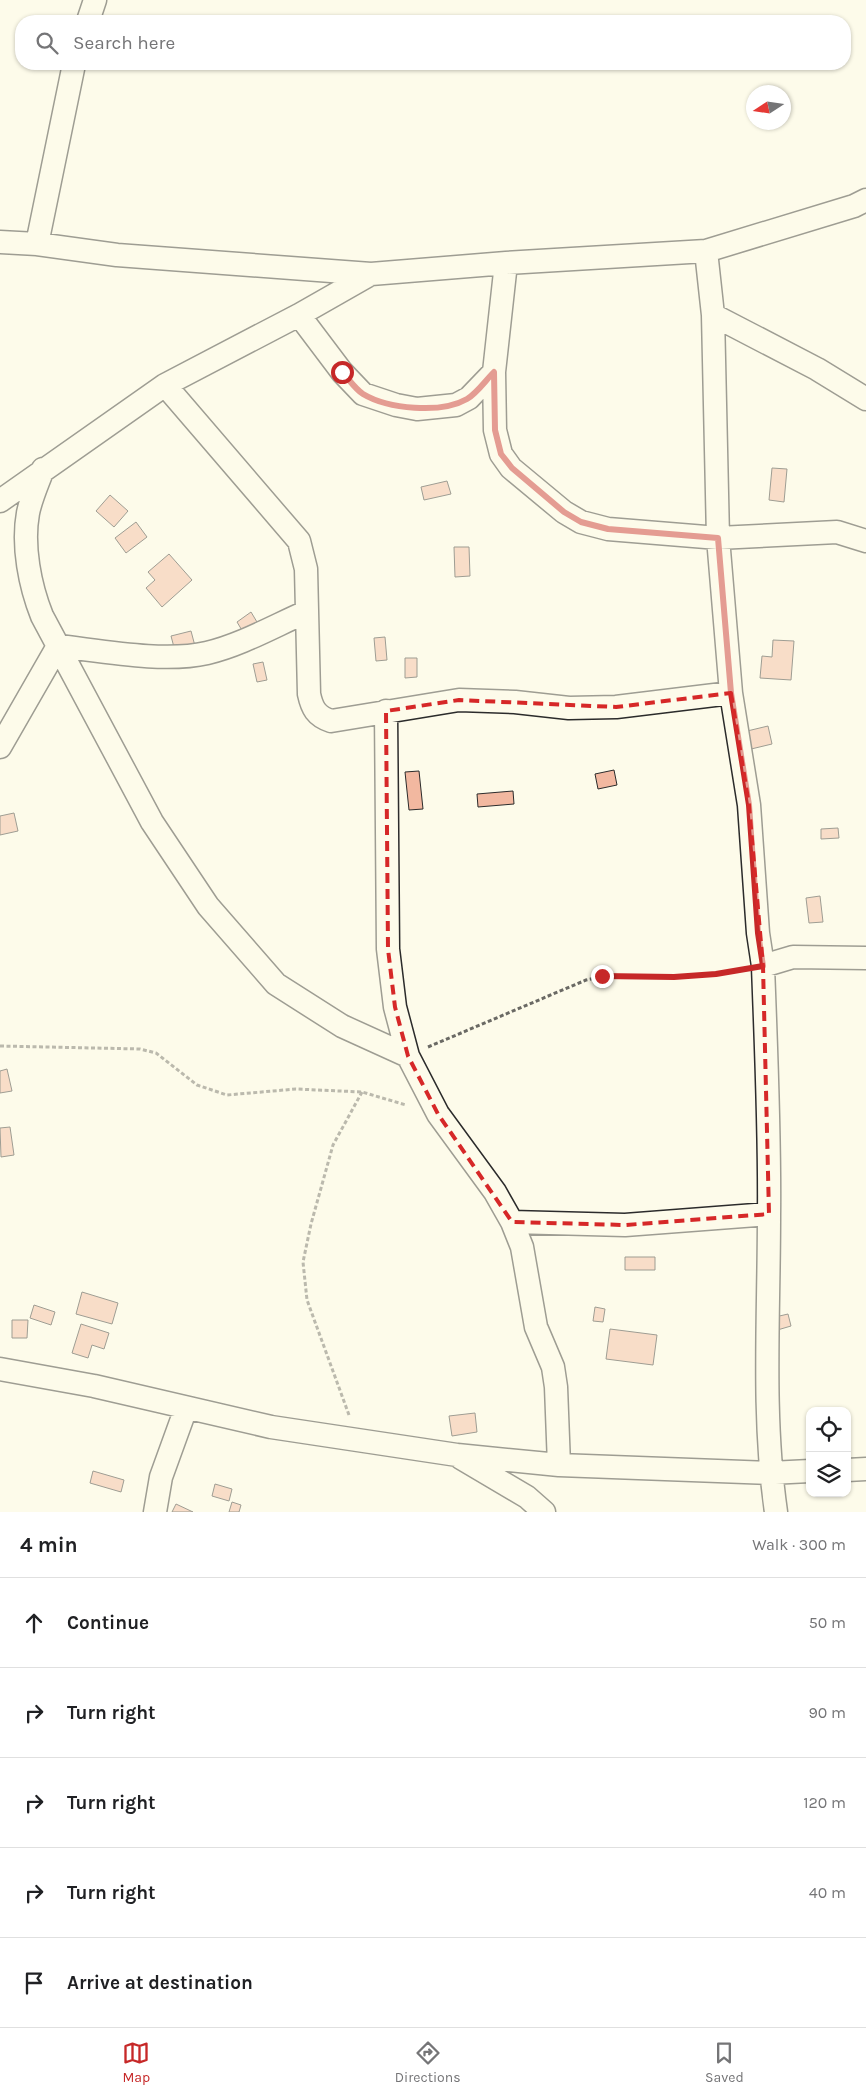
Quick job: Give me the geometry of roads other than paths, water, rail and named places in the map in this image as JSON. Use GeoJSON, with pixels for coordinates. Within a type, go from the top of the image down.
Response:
{"type":"FeatureCollection","features":[{"type":"Feature","properties":{"kind":"street"},"geometry":{"type":"LineString","coordinates":[[90,15],[95,0]]}},
{"type":"Feature","properties":{"kind":"street"},"geometry":{"type":"LineString","coordinates":[[37,244],[73,70]]}},
{"type":"Feature","properties":{"kind":"street"},"geometry":{"type":"LineString","coordinates":[[0,242],[37,244],[117,255],[371,274],[506,263],[706,251],[854,206],[866,200]]}},
{"type":"Feature","properties":{"kind":"street"},"geometry":{"type":"LineString","coordinates":[[706,251],[713,315],[718,538],[731,693],[749,805],[758,933],[763,966],[770,1214],[768,1362],[770,1473],[776,1512]]}},
{"type":"Feature","properties":{"kind":"street"},"geometry":{"type":"LineString","coordinates":[[506,263],[494,372],[495,430],[501,454],[512,468],[564,512],[581,522],[608,529],[718,538],[837,532],[866,541]]}},
{"type":"Feature","properties":{"kind":"street"},"geometry":{"type":"LineString","coordinates":[[0,501],[165,385],[299,315],[371,274]]}},
{"type":"Feature","properties":{"kind":"street"},"geometry":{"type":"LineString","coordinates":[[299,315],[342,372],[363,394],[396,406],[417,409],[456,405],[469,398],[494,372]]}},
{"type":"Feature","properties":{"kind":"street"},"geometry":{"type":"LineString","coordinates":[[713,315],[817,370],[866,399]]}},
{"type":"Feature","properties":{"kind":"street"},"geometry":{"type":"LineString","coordinates":[[165,385],[299,541],[306,569],[309,694],[312,706],[320,718],[331,721],[386,710],[459,700],[515,702],[569,708],[616,707],[731,693]]}},
{"type":"Feature","properties":{"kind":"street"},"geometry":{"type":"LineString","coordinates":[[43,469],[28,513],[27,542],[33,594],[42,616],[152,822],[208,906],[276,984],[342,1026],[408,1056]]}},
{"type":"Feature","properties":{"kind":"street"},"geometry":{"type":"LineString","coordinates":[[58,646],[163,656],[206,653],[244,640],[306,612]]}},
{"type":"Feature","properties":{"kind":"street"},"geometry":{"type":"LineString","coordinates":[[0,747],[58,646]]}},
{"type":"Feature","properties":{"kind":"street"},"geometry":{"type":"LineString","coordinates":[[386,710],[388,949],[395,1007],[408,1056],[438,1114],[495,1192],[512,1222],[522,1247],[536,1328],[552,1367],[556,1388],[559,1465]]}},
{"type":"Feature","properties":{"kind":"street"},"geometry":{"type":"LineString","coordinates":[[758,933],[793,957]]}},
{"type":"Feature","properties":{"kind":"street"},"geometry":{"type":"LineString","coordinates":[[763,966],[793,957],[866,958]]}},
{"type":"Feature","properties":{"kind":"street"},"geometry":{"type":"LineString","coordinates":[[512,1222],[625,1225],[770,1214]]}},
{"type":"Feature","properties":{"kind":"street"},"geometry":{"type":"LineString","coordinates":[[0,1369],[94,1386],[271,1427],[456,1455],[559,1465],[770,1473],[806,1471]]}},
{"type":"Feature","properties":{"kind":"street"},"geometry":{"type":"LineString","coordinates":[[155,1512],[161,1477],[186,1408]]}},
{"type":"Feature","properties":{"kind":"street"},"geometry":{"type":"LineString","coordinates":[[456,1455],[526,1497],[544,1512]]}},
{"type":"Feature","properties":{"kind":"street"},"geometry":{"type":"LineString","coordinates":[[851,1470],[866,1469]]}}]}
